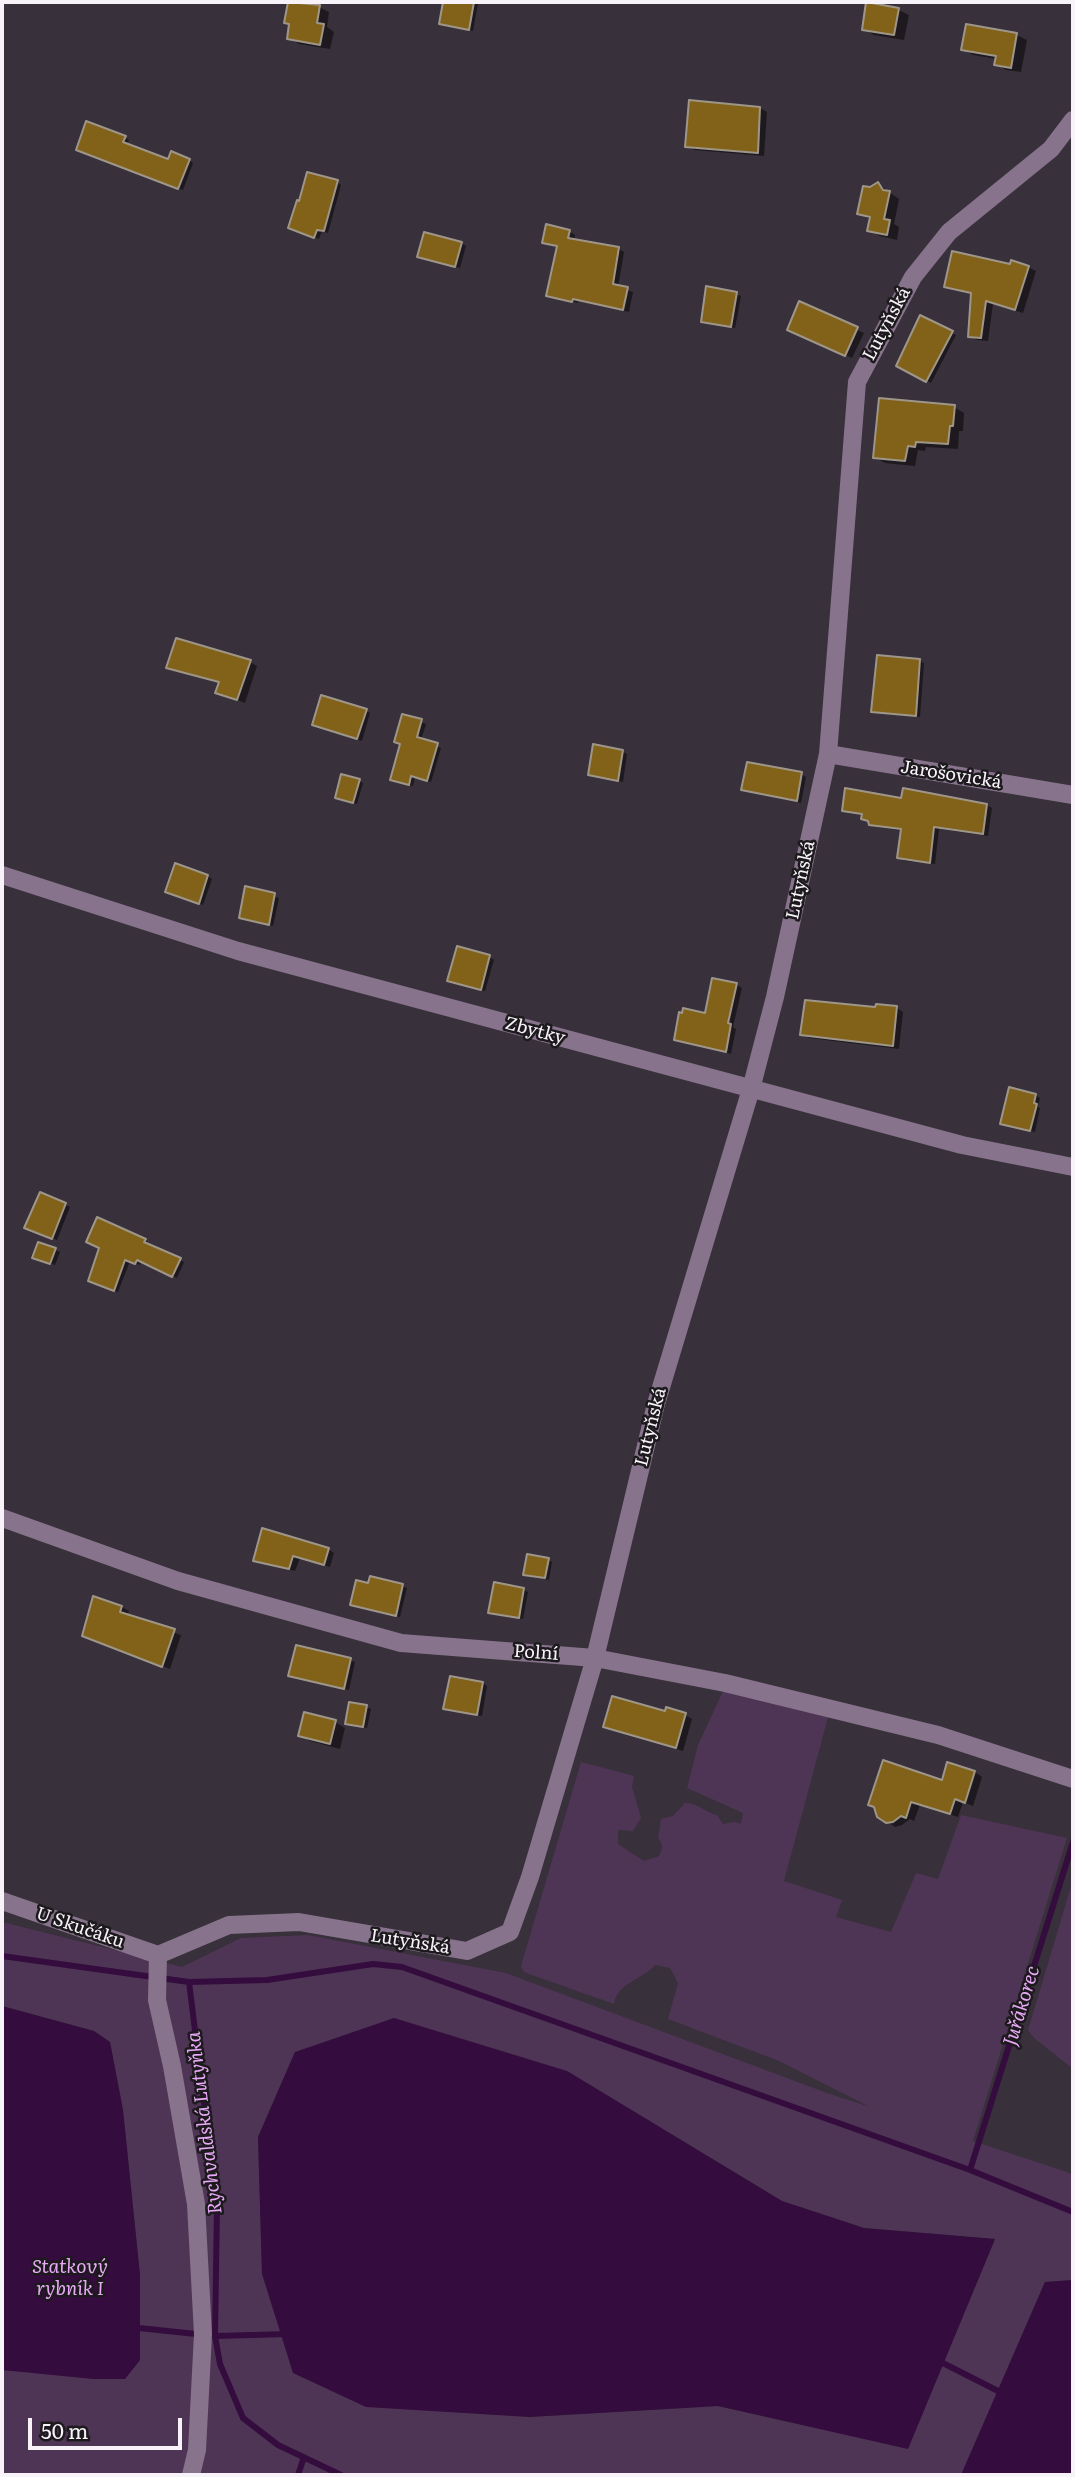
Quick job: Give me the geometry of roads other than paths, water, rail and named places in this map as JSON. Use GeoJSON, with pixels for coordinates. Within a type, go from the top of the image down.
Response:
{"type":"FeatureCollection","features":[{"type":"Feature","properties":{"kind":"street","name":"Lutyňská"},"geometry":{"type":"LineString","coordinates":[[158,1955],[229,1925],[299,1922],[467,1951],[510,1932],[530,1877],[595,1658],[656,1404],[751,1089],[778,984],[828,754],[857,382],[912,277],[949,232],[1051,149],[1073,120]]}},
{"type":"Feature","properties":{"kind":"street","name":"Jarošovická"},"geometry":{"type":"LineString","coordinates":[[828,754],[1073,795]]}},
{"type":"Feature","properties":{"kind":"street","name":"Zbytky"},"geometry":{"type":"LineString","coordinates":[[2,874],[238,951],[962,1146],[1073,1167]]}},
{"type":"Feature","properties":{"kind":"street","name":"Polní"},"geometry":{"type":"LineString","coordinates":[[2,1518],[178,1581],[401,1643],[595,1658],[724,1683],[938,1735],[1073,1779]]}},
{"type":"Feature","properties":{"kind":"street","name":"U Skučáku"},"geometry":{"type":"LineString","coordinates":[[2,1901],[158,1955]]}},
{"type":"Feature","properties":{"kind":"street"},"geometry":{"type":"LineString","coordinates":[[158,1955],[157,2000],[172,2066],[196,2204],[203,2334],[197,2450],[191,2475]]}},
{"type":"Feature","properties":{"kind":"water","name":"Statkový rybník I"},"geometry":{"type":"Polygon","coordinates":[[[2,2006],[94,2031],[110,2042],[123,2110],[140,2275],[140,2360],[125,2379],[93,2379],[2,2370],[2,2006]]]}},
{"type":"Feature","properties":{"kind":"water"},"geometry":{"type":"Polygon","coordinates":[[[394,2018],[567,2071],[782,2201],[864,2228],[995,2239],[908,2449],[718,2406],[529,2417],[366,2407],[293,2373],[262,2274],[258,2137],[295,2052],[394,2018]]]}},
{"type":"Feature","properties":{"kind":"water"},"geometry":{"type":"Polygon","coordinates":[[[1073,2280],[1073,2475],[961,2475],[1045,2282],[1073,2280]]]}},
{"type":"Feature","properties":{"kind":"waterway","name":"Juřákorec"},"geometry":{"type":"LineString","coordinates":[[970,2170],[1073,1842]]}},
{"type":"Feature","properties":{"kind":"waterway"},"geometry":{"type":"LineString","coordinates":[[2,1956],[189,1982],[267,1980],[373,1964],[402,1967],[970,2170],[1073,2212]]}},
{"type":"Feature","properties":{"kind":"waterway","name":"Rychvaldská Lutyňka"},"geometry":{"type":"LineString","coordinates":[[189,1982],[217,2207],[215,2336],[220,2364],[243,2418],[278,2445],[341,2475]]}},
{"type":"Feature","properties":{"kind":"waterway"},"geometry":{"type":"LineString","coordinates":[[133,2325],[139,2328],[215,2336],[289,2334]]}},
{"type":"Feature","properties":{"kind":"waterway"},"geometry":{"type":"LineString","coordinates":[[937,2360],[1002,2393]]}},
{"type":"Feature","properties":{"kind":"waterway"},"geometry":{"type":"LineString","coordinates":[[298,2475],[304,2457]]}}]}
